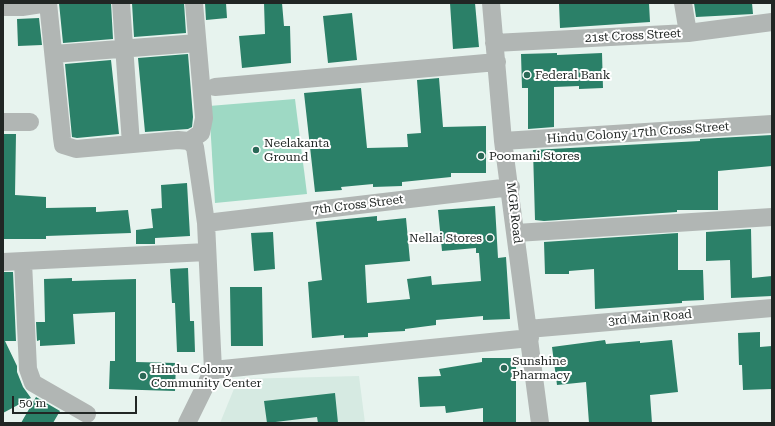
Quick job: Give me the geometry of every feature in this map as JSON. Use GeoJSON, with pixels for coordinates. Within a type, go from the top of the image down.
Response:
{"type":"FeatureCollection","features":[{"type":"Feature","properties":{"kind":"street"},"geometry":{"type":"LineString","coordinates":[[3,6],[48,3],[64,144],[76,149],[178,140],[189,142],[195,147],[206,223],[214,370],[187,423]]}},
{"type":"Feature","properties":{"kind":"street"},"geometry":{"type":"LineString","coordinates":[[121,3],[131,144]]}},
{"type":"Feature","properties":{"kind":"street"},"geometry":{"type":"LineString","coordinates":[[189,142],[201,133],[204,118],[194,3]]}},
{"type":"Feature","properties":{"kind":"street","name":"MGR Road"},"geometry":{"type":"LineString","coordinates":[[491,3],[503,141],[511,188],[540,423]]}},
{"type":"Feature","properties":{"kind":"street"},"geometry":{"type":"LineString","coordinates":[[684,3],[688,33]]}},
{"type":"Feature","properties":{"kind":"street","name":"21st Cross Street"},"geometry":{"type":"LineString","coordinates":[[494,43],[688,33],[772,22]]}},
{"type":"Feature","properties":{"kind":"street"},"geometry":{"type":"LineString","coordinates":[[54,54],[197,43]]}},
{"type":"Feature","properties":{"kind":"street"},"geometry":{"type":"LineString","coordinates":[[215,87],[497,62]]}},
{"type":"Feature","properties":{"kind":"street"},"geometry":{"type":"LineString","coordinates":[[3,122],[30,122]]}},
{"type":"Feature","properties":{"kind":"street","name":"Hindu Colony 17th Cross Street"},"geometry":{"type":"LineString","coordinates":[[503,141],[772,124]]}},
{"type":"Feature","properties":{"kind":"street","name":"7th Cross Street"},"geometry":{"type":"LineString","coordinates":[[206,223],[511,188]]}},
{"type":"Feature","properties":{"kind":"street"},"geometry":{"type":"LineString","coordinates":[[516,233],[772,217]]}},
{"type":"Feature","properties":{"kind":"street"},"geometry":{"type":"LineString","coordinates":[[3,262],[207,252]]}},
{"type":"Feature","properties":{"kind":"street"},"geometry":{"type":"LineString","coordinates":[[23,262],[28,369],[33,383],[87,414]]}},
{"type":"Feature","properties":{"kind":"street","name":"3rd Main Road"},"geometry":{"type":"LineString","coordinates":[[214,370],[529,333],[772,308]]}},
{"type":"Feature","properties":{"kind":"shaded area"},"geometry":{"type":"Polygon","coordinates":[[[359,376],[365,423],[220,423],[238,379],[359,376]]]}},
{"type":"Feature","properties":{"kind":"green space","name":"Neelakanta Ground"},"geometry":{"type":"Polygon","coordinates":[[[295,99],[307,194],[215,203],[209,106],[295,99]]]}},
{"type":"Feature","properties":{"kind":"building"},"geometry":{"type":"Polygon","coordinates":[[[59,3],[111,3],[113,39],[63,43],[59,3]]]}},
{"type":"Feature","properties":{"kind":"building"},"geometry":{"type":"Polygon","coordinates":[[[132,3],[184,3],[186,33],[134,37],[132,3]]]}},
{"type":"Feature","properties":{"kind":"building"},"geometry":{"type":"Polygon","coordinates":[[[205,3],[226,3],[227,18],[206,20],[205,3]]]}},
{"type":"Feature","properties":{"kind":"building"},"geometry":{"type":"Polygon","coordinates":[[[264,3],[282,3],[284,26],[290,26],[291,63],[242,68],[239,36],[265,34],[264,3]]]}},
{"type":"Feature","properties":{"kind":"building"},"geometry":{"type":"Polygon","coordinates":[[[450,3],[475,3],[479,47],[453,49],[450,3]]]}},
{"type":"Feature","properties":{"kind":"building"},"geometry":{"type":"Polygon","coordinates":[[[559,3],[649,3],[650,22],[560,28],[559,3]]]}},
{"type":"Feature","properties":{"kind":"building"},"geometry":{"type":"Polygon","coordinates":[[[694,3],[752,3],[753,14],[696,17],[694,3]]]}},
{"type":"Feature","properties":{"kind":"building"},"geometry":{"type":"Polygon","coordinates":[[[352,13],[357,60],[328,63],[323,16],[352,13]]]}},
{"type":"Feature","properties":{"kind":"building"},"geometry":{"type":"Polygon","coordinates":[[[39,18],[42,45],[18,46],[17,19],[39,18]]]}},
{"type":"Feature","properties":{"kind":"building"},"geometry":{"type":"Polygon","coordinates":[[[557,53],[557,55],[602,53],[603,88],[579,89],[579,86],[554,87],[554,127],[528,129],[528,88],[522,88],[521,54],[557,53]]]}},
{"type":"Feature","properties":{"kind":"building"},"geometry":{"type":"Polygon","coordinates":[[[188,54],[193,117],[192,127],[188,129],[145,132],[138,58],[188,54]]]}},
{"type":"Feature","properties":{"kind":"building"},"geometry":{"type":"Polygon","coordinates":[[[111,60],[119,134],[77,138],[72,137],[65,64],[111,60]]]}},
{"type":"Feature","properties":{"kind":"building"},"geometry":{"type":"Polygon","coordinates":[[[439,78],[443,127],[486,126],[486,173],[451,173],[451,177],[402,182],[402,186],[373,187],[373,184],[341,187],[342,190],[315,192],[304,93],[361,88],[367,148],[408,147],[407,134],[421,133],[417,80],[439,78]]]}},
{"type":"Feature","properties":{"kind":"building"},"geometry":{"type":"Polygon","coordinates":[[[3,134],[16,134],[15,195],[46,197],[46,208],[96,207],[96,212],[128,210],[131,233],[46,236],[46,239],[3,239],[3,134]]]}},
{"type":"Feature","properties":{"kind":"building"},"geometry":{"type":"Polygon","coordinates":[[[772,135],[772,166],[718,171],[718,210],[677,210],[677,212],[544,221],[535,220],[533,150],[700,141],[700,139],[772,135]]]}},
{"type":"Feature","properties":{"kind":"building"},"geometry":{"type":"Polygon","coordinates":[[[187,183],[190,236],[155,238],[155,244],[136,244],[136,230],[153,228],[151,209],[162,208],[161,185],[187,183]]]}},
{"type":"Feature","properties":{"kind":"building"},"geometry":{"type":"Polygon","coordinates":[[[495,206],[498,258],[506,257],[510,319],[483,320],[483,316],[436,320],[436,325],[405,329],[405,331],[368,333],[368,337],[344,338],[344,335],[312,338],[308,282],[322,280],[316,222],[377,216],[377,221],[406,218],[410,261],[365,265],[367,303],[410,299],[407,279],[431,276],[432,285],[481,281],[479,253],[476,253],[476,248],[442,251],[438,210],[495,206]]]}},
{"type":"Feature","properties":{"kind":"building"},"geometry":{"type":"Polygon","coordinates":[[[751,229],[752,278],[772,276],[772,296],[731,298],[730,260],[706,261],[706,232],[751,229]]]}},
{"type":"Feature","properties":{"kind":"building"},"geometry":{"type":"Polygon","coordinates":[[[273,232],[275,269],[254,271],[251,233],[273,232]]]}},
{"type":"Feature","properties":{"kind":"building"},"geometry":{"type":"Polygon","coordinates":[[[678,233],[678,270],[703,270],[704,300],[595,309],[594,269],[569,271],[569,274],[545,274],[544,242],[678,233]]]}},
{"type":"Feature","properties":{"kind":"building"},"geometry":{"type":"Polygon","coordinates":[[[188,268],[190,321],[194,321],[195,352],[177,352],[175,303],[172,303],[170,269],[188,268]]]}},
{"type":"Feature","properties":{"kind":"building"},"geometry":{"type":"Polygon","coordinates":[[[3,272],[13,272],[16,341],[5,341],[17,366],[17,372],[23,387],[31,398],[3,413],[3,272]]]}},
{"type":"Feature","properties":{"kind":"building"},"geometry":{"type":"Polygon","coordinates":[[[72,278],[72,281],[136,279],[136,362],[176,363],[175,391],[109,389],[110,361],[115,361],[115,312],[73,314],[75,344],[40,346],[40,340],[37,341],[36,322],[45,322],[44,279],[72,278]]]}},
{"type":"Feature","properties":{"kind":"building"},"geometry":{"type":"Polygon","coordinates":[[[230,287],[262,287],[263,346],[231,346],[230,287]]]}},
{"type":"Feature","properties":{"kind":"building"},"geometry":{"type":"Polygon","coordinates":[[[760,332],[760,347],[772,346],[772,389],[743,390],[742,365],[739,365],[738,333],[760,332]]]}},
{"type":"Feature","properties":{"kind":"building"},"geometry":{"type":"Polygon","coordinates":[[[605,340],[606,344],[672,340],[678,392],[650,395],[652,423],[589,423],[586,382],[557,385],[552,347],[605,340]]]}},
{"type":"Feature","properties":{"kind":"building"},"geometry":{"type":"Polygon","coordinates":[[[482,358],[516,358],[516,423],[483,423],[483,408],[446,413],[445,406],[420,407],[418,377],[441,376],[439,369],[482,362],[482,358]]]}},
{"type":"Feature","properties":{"kind":"building"},"geometry":{"type":"Polygon","coordinates":[[[335,393],[338,423],[318,423],[317,417],[267,423],[264,401],[335,393]]]}},
{"type":"Feature","properties":{"kind":"building"},"geometry":{"type":"Polygon","coordinates":[[[36,397],[60,411],[53,423],[21,423],[36,397]]]}},
{"type":"Feature","properties":{"kind":"place","name":"Federal Bank"},"geometry":{"type":"Point","coordinates":[527,75]}},
{"type":"Feature","properties":{"kind":"place","name":"Neelakanta Ground"},"geometry":{"type":"Point","coordinates":[256,150]}},
{"type":"Feature","properties":{"kind":"place","name":"Poomani Stores"},"geometry":{"type":"Point","coordinates":[481,156]}},
{"type":"Feature","properties":{"kind":"place","name":"Nellai Stores"},"geometry":{"type":"Point","coordinates":[490,238]}},
{"type":"Feature","properties":{"kind":"place","name":"Sunshine Pharmacy"},"geometry":{"type":"Point","coordinates":[504,368]}},
{"type":"Feature","properties":{"kind":"place","name":"Hindu Colony Community Center"},"geometry":{"type":"Point","coordinates":[143,376]}}]}
